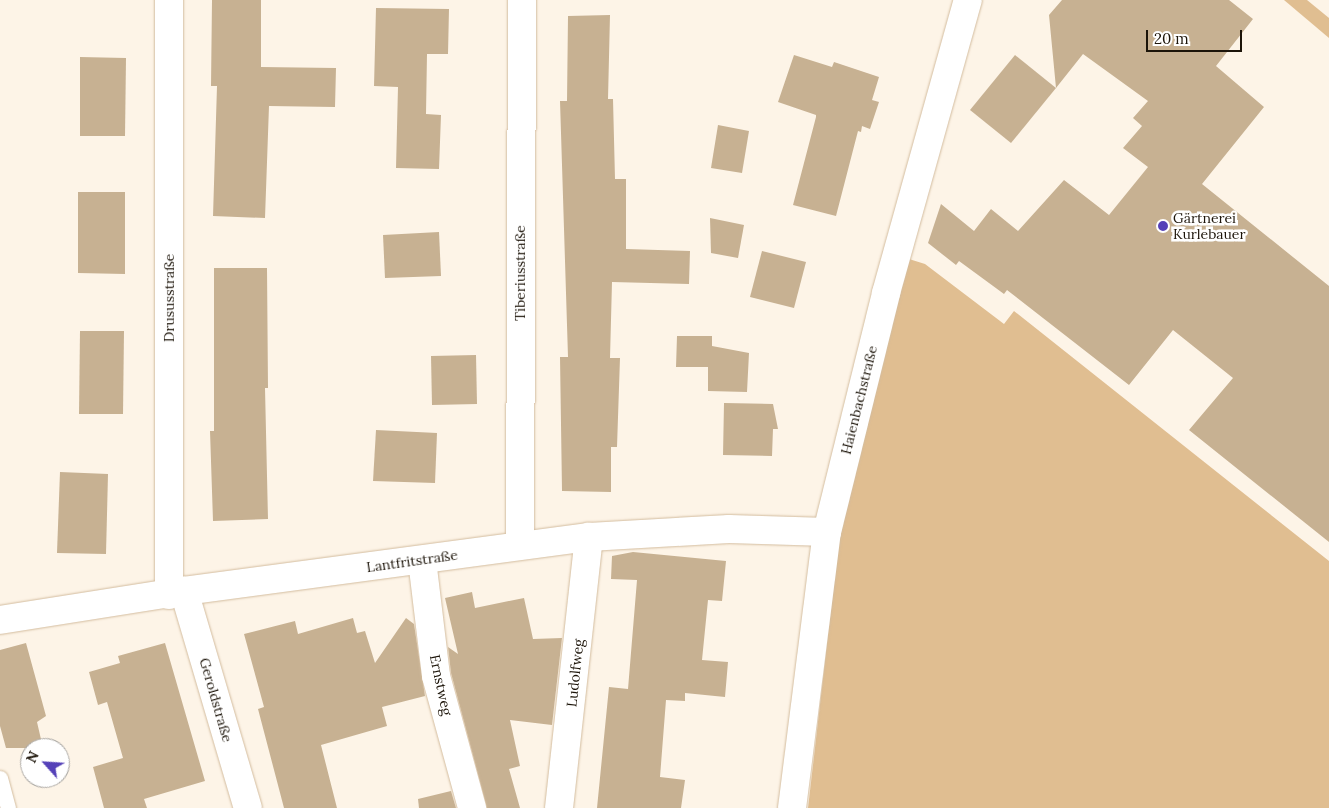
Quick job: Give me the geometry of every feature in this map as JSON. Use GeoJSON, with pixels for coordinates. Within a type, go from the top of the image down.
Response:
{"type":"FeatureCollection","features":[{"type":"Feature","properties":{"kind":"street","name":"Drususstraße"},"geometry":{"type":"LineString","coordinates":[[170,0],[176,594]]}},
{"type":"Feature","properties":{"kind":"street","name":"Tiberiusstraße"},"geometry":{"type":"LineString","coordinates":[[520,545],[522,0]]}},
{"type":"Feature","properties":{"kind":"street","name":"Haienbachstraße"},"geometry":{"type":"LineString","coordinates":[[792,808],[826,532],[886,293],[968,0]]}},
{"type":"Feature","properties":{"kind":"street","name":"Lantfritstraße"},"geometry":{"type":"LineString","coordinates":[[0,620],[520,545],[589,537],[729,529],[826,532]]}},
{"type":"Feature","properties":{"kind":"street","name":"Ludolfweg"},"geometry":{"type":"LineString","coordinates":[[559,808],[589,537]]}},
{"type":"Feature","properties":{"kind":"street","name":"Ernstweg"},"geometry":{"type":"LineString","coordinates":[[422,560],[436,676],[472,808]]}},
{"type":"Feature","properties":{"kind":"street","name":"Geroldstraße"},"geometry":{"type":"LineString","coordinates":[[176,594],[248,808]]}},
{"type":"Feature","properties":{"kind":"lane"},"geometry":{"type":"LineString","coordinates":[[0,778],[8,808]]}},
{"type":"Feature","properties":{"kind":"shaded area"},"geometry":{"type":"Polygon","coordinates":[[[1284,0],[1307,0],[1329,18],[1329,38],[1284,0]]]}},
{"type":"Feature","properties":{"kind":"shaded area"},"geometry":{"type":"Polygon","coordinates":[[[909,259],[925,264],[1004,324],[1014,311],[1329,561],[1329,808],[808,808],[838,549],[855,461],[909,259]]]}},
{"type":"Feature","properties":{"kind":"building"},"geometry":{"type":"Polygon","coordinates":[[[212,0],[261,0],[261,67],[336,68],[335,107],[269,106],[265,218],[213,216],[217,86],[211,86],[212,0]]]}},
{"type":"Feature","properties":{"kind":"building","name":"Gärtnerei Kurlebauer"},"geometry":{"type":"Polygon","coordinates":[[[1062,0],[1229,0],[1253,19],[1216,66],[1264,107],[1202,184],[1329,286],[1329,542],[1189,430],[1233,378],[1173,330],[1129,385],[1007,290],[1004,294],[959,261],[956,265],[928,243],[941,204],[974,231],[991,209],[1018,231],[1064,180],[1109,215],[1148,167],[1123,148],[1142,126],[1133,118],[1148,101],[1083,54],[1056,88],[1049,15],[1062,0]]]}},
{"type":"Feature","properties":{"kind":"building"},"geometry":{"type":"Polygon","coordinates":[[[376,8],[449,9],[448,54],[427,54],[426,114],[441,115],[439,169],[396,168],[398,87],[374,86],[376,8]]]}},
{"type":"Feature","properties":{"kind":"building"},"geometry":{"type":"Polygon","coordinates":[[[610,15],[608,99],[613,99],[615,179],[626,179],[626,249],[690,251],[689,284],[612,282],[610,358],[620,358],[617,447],[611,447],[611,492],[562,491],[560,357],[568,357],[560,101],[567,101],[568,16],[610,15]]]}},
{"type":"Feature","properties":{"kind":"building"},"geometry":{"type":"Polygon","coordinates":[[[794,55],[832,67],[834,62],[879,77],[872,100],[879,102],[870,129],[862,126],[861,132],[858,131],[836,216],[793,205],[816,117],[816,115],[778,102],[794,55]]]}},
{"type":"Feature","properties":{"kind":"building"},"geometry":{"type":"Polygon","coordinates":[[[1015,55],[1056,88],[1011,143],[970,110],[1015,55]]]}},
{"type":"Feature","properties":{"kind":"building"},"geometry":{"type":"Polygon","coordinates":[[[80,57],[126,58],[125,136],[80,136],[80,57]]]}},
{"type":"Feature","properties":{"kind":"building"},"geometry":{"type":"Polygon","coordinates":[[[718,125],[749,131],[742,173],[711,168],[718,125]]]}},
{"type":"Feature","properties":{"kind":"building"},"geometry":{"type":"Polygon","coordinates":[[[78,192],[125,192],[125,274],[78,273],[78,192]]]}},
{"type":"Feature","properties":{"kind":"building"},"geometry":{"type":"Polygon","coordinates":[[[710,218],[744,225],[738,258],[711,253],[710,218]]]}},
{"type":"Feature","properties":{"kind":"building"},"geometry":{"type":"Polygon","coordinates":[[[439,232],[441,276],[385,278],[383,235],[439,232]]]}},
{"type":"Feature","properties":{"kind":"building"},"geometry":{"type":"Polygon","coordinates":[[[762,251],[806,262],[794,308],[750,297],[762,251]]]}},
{"type":"Feature","properties":{"kind":"building"},"geometry":{"type":"Polygon","coordinates":[[[214,268],[267,268],[268,388],[265,388],[268,519],[213,521],[210,431],[214,431],[214,268]]]}},
{"type":"Feature","properties":{"kind":"building"},"geometry":{"type":"Polygon","coordinates":[[[80,331],[124,331],[123,414],[79,414],[80,331]]]}},
{"type":"Feature","properties":{"kind":"building"},"geometry":{"type":"Polygon","coordinates":[[[677,336],[712,336],[712,346],[749,353],[747,392],[708,391],[708,367],[676,367],[677,336]]]}},
{"type":"Feature","properties":{"kind":"building"},"geometry":{"type":"Polygon","coordinates":[[[476,355],[477,404],[432,405],[431,356],[476,355]]]}},
{"type":"Feature","properties":{"kind":"building"},"geometry":{"type":"Polygon","coordinates":[[[724,403],[773,404],[778,429],[773,429],[772,456],[723,455],[724,403]]]}},
{"type":"Feature","properties":{"kind":"building"},"geometry":{"type":"Polygon","coordinates":[[[376,430],[437,433],[435,483],[373,481],[376,430]]]}},
{"type":"Feature","properties":{"kind":"building"},"geometry":{"type":"Polygon","coordinates":[[[60,472],[108,474],[106,554],[57,553],[60,472]]]}},
{"type":"Feature","properties":{"kind":"building"},"geometry":{"type":"Polygon","coordinates":[[[633,552],[726,561],[722,601],[708,600],[702,660],[728,662],[725,697],[685,693],[685,701],[666,700],[660,777],[685,780],[681,808],[597,808],[609,687],[628,689],[637,580],[611,579],[612,556],[633,552]]]}},
{"type":"Feature","properties":{"kind":"building"},"geometry":{"type":"Polygon","coordinates":[[[472,592],[475,608],[524,598],[533,639],[562,638],[552,725],[510,720],[520,766],[509,769],[520,808],[487,808],[451,673],[448,647],[458,654],[445,598],[472,592]]]}},
{"type":"Feature","properties":{"kind":"building"},"geometry":{"type":"Polygon","coordinates":[[[353,618],[357,633],[365,631],[375,663],[406,618],[414,624],[425,696],[382,707],[387,726],[321,745],[337,808],[284,808],[258,709],[264,707],[244,634],[295,621],[298,634],[353,618]]]}},
{"type":"Feature","properties":{"kind":"building"},"geometry":{"type":"Polygon","coordinates":[[[26,643],[46,716],[37,722],[41,738],[20,738],[20,748],[6,748],[0,726],[0,650],[26,643]]]}},
{"type":"Feature","properties":{"kind":"building"},"geometry":{"type":"Polygon","coordinates":[[[165,643],[205,781],[144,799],[147,808],[104,808],[93,767],[123,758],[107,702],[98,705],[89,672],[120,663],[118,656],[165,643]]]}},
{"type":"Feature","properties":{"kind":"building"},"geometry":{"type":"Polygon","coordinates":[[[451,791],[456,808],[419,808],[418,799],[451,791]]]}},
{"type":"Feature","properties":{"kind":"place","name":"Gärtnerei Kurlebauer"},"geometry":{"type":"Point","coordinates":[1163,226]}}]}
